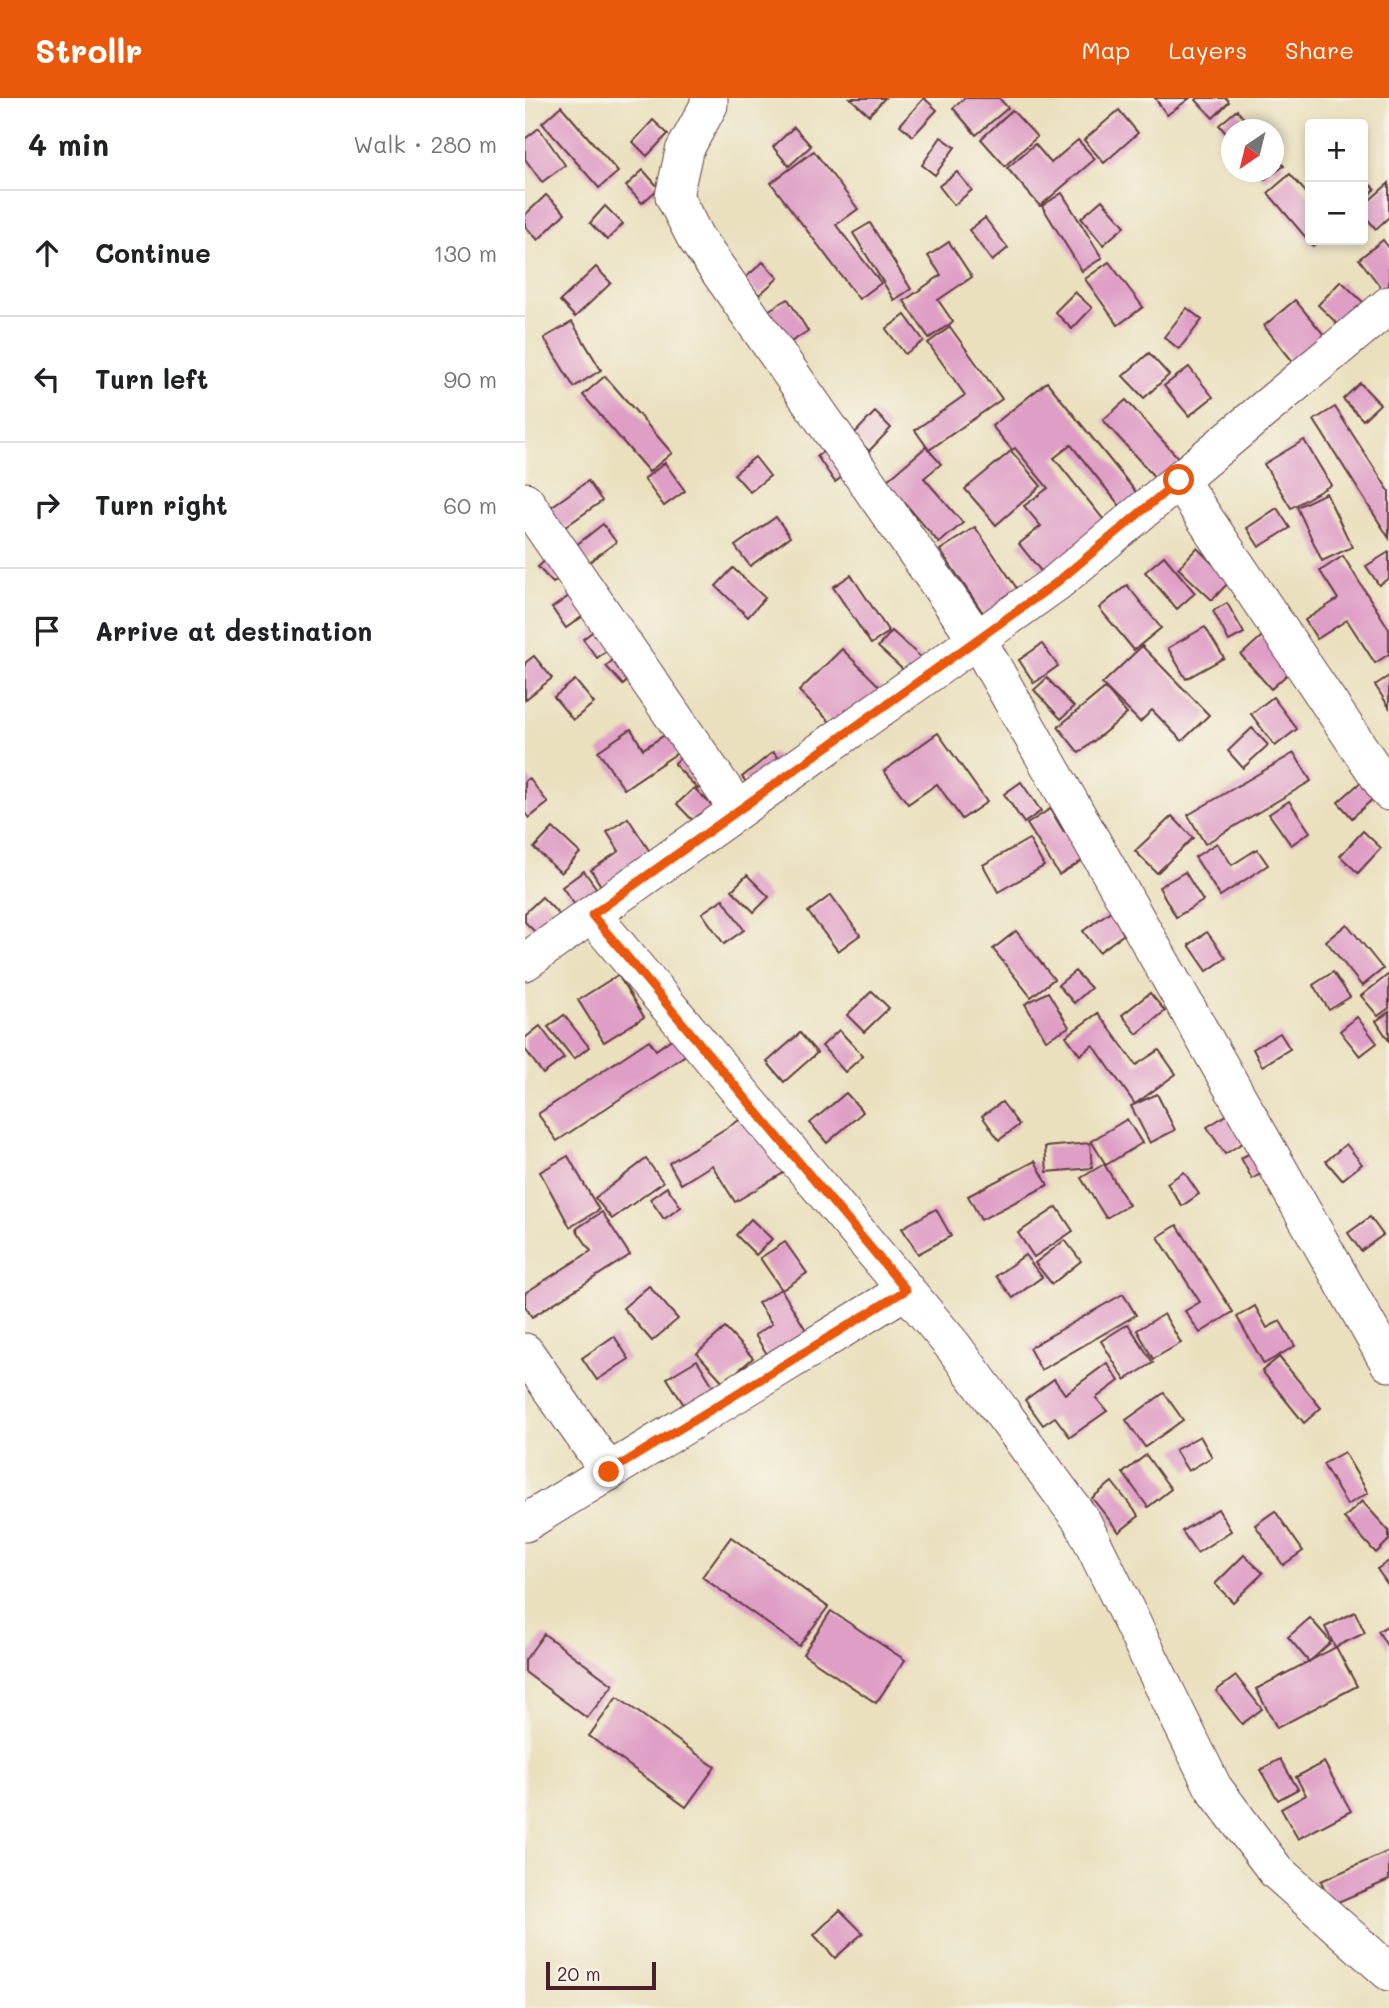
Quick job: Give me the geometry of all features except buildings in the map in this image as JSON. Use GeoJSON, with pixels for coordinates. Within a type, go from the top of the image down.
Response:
{"type":"FeatureCollection","features":[{"type":"Feature","properties":{"kind":"street"},"geometry":{"type":"LineString","coordinates":[[712,100],[684,151],[674,196],[695,237],[977,639],[1389,1363]]}},
{"type":"Feature","properties":{"kind":"street"},"geometry":{"type":"LineString","coordinates":[[525,962],[1056,583],[1389,305]]}},
{"type":"Feature","properties":{"kind":"street"},"geometry":{"type":"LineString","coordinates":[[1179,480],[1389,792]]}},
{"type":"Feature","properties":{"kind":"street"},"geometry":{"type":"LineString","coordinates":[[525,501],[738,810]]}},
{"type":"Feature","properties":{"kind":"street"},"geometry":{"type":"LineString","coordinates":[[592,915],[953,1346],[1082,1521],[1213,1787],[1276,1871],[1389,1972]]}},
{"type":"Feature","properties":{"kind":"street"},"geometry":{"type":"LineString","coordinates":[[525,1523],[906,1290]]}},
{"type":"Feature","properties":{"kind":"street"},"geometry":{"type":"LineString","coordinates":[[525,1352],[609,1472]]}},
{"type":"Feature","properties":{"kind":"route"},"geometry":{"type":"LineString","coordinates":[[609,1472],[906,1290],[592,915],[1056,583],[1179,480]]}}]}
